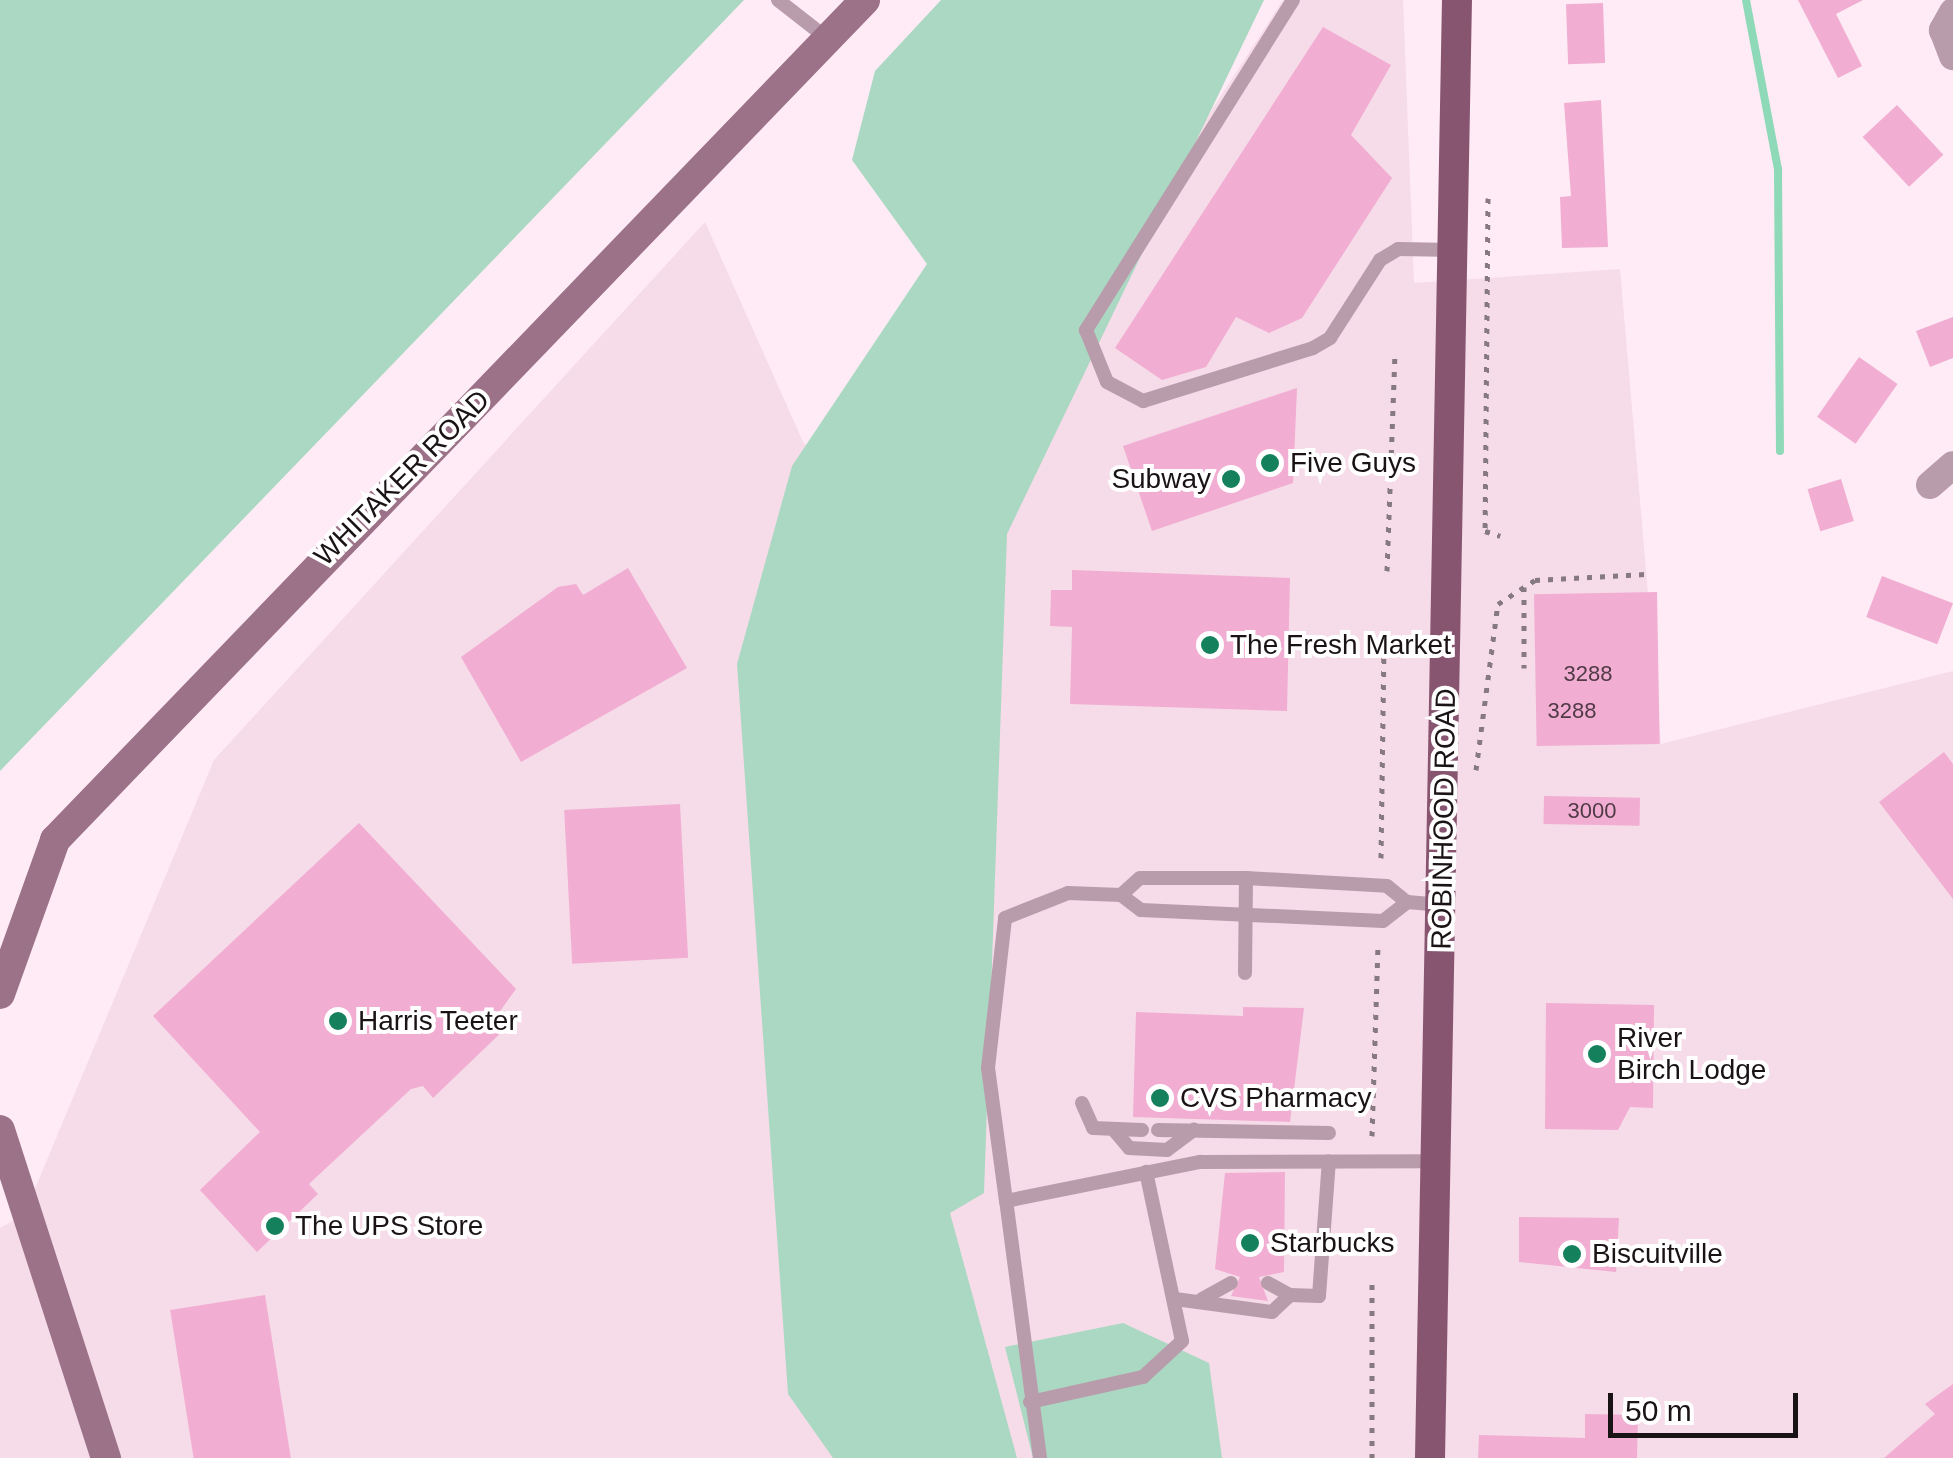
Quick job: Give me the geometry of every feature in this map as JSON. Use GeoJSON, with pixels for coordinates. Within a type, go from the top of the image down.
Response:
{"type":"FeatureCollection","features":[{"type":"Feature","properties":{"kind":"main road","name":"ROBINHOOD ROAD"},"geometry":{"type":"LineString","coordinates":[[1430,1458],[1456,250],[1457,0]]}},
{"type":"Feature","properties":{"kind":"street","name":"WHITAKER ROAD"},"geometry":{"type":"LineString","coordinates":[[0,994],[56,840],[865,0]]}},
{"type":"Feature","properties":{"kind":"street"},"geometry":{"type":"LineString","coordinates":[[1953,12],[1944,30],[1953,56]]}},
{"type":"Feature","properties":{"kind":"street"},"geometry":{"type":"LineString","coordinates":[[1930,485],[1953,465]]}},
{"type":"Feature","properties":{"kind":"street"},"geometry":{"type":"LineString","coordinates":[[0,1130],[106,1458]]}},
{"type":"Feature","properties":{"kind":"lane"},"geometry":{"type":"LineString","coordinates":[[778,0],[829,40]]}},
{"type":"Feature","properties":{"kind":"lane"},"geometry":{"type":"LineString","coordinates":[[1293,0],[1086,330],[1107,382],[1143,401],[1313,348],[1330,338],[1380,260],[1398,250],[1456,250]]}},
{"type":"Feature","properties":{"kind":"lane"},"geometry":{"type":"LineString","coordinates":[[1120,894],[1140,878],[1246,878],[1387,886],[1408,902],[1442,905]]}},
{"type":"Feature","properties":{"kind":"lane"},"geometry":{"type":"LineString","coordinates":[[1245,973],[1246,878]]}},
{"type":"Feature","properties":{"kind":"lane"},"geometry":{"type":"LineString","coordinates":[[1040,1458],[1030,1402],[1029,1324],[1006,1200],[988,1068],[1005,918],[1068,893],[1120,894],[1141,910],[1383,921],[1408,902]]}},
{"type":"Feature","properties":{"kind":"lane"},"geometry":{"type":"LineString","coordinates":[[1082,1103],[1090,1126],[1142,1130]]}},
{"type":"Feature","properties":{"kind":"lane"},"geometry":{"type":"LineString","coordinates":[[1114,1130],[1128,1148],[1167,1150],[1194,1130]]}},
{"type":"Feature","properties":{"kind":"lane"},"geometry":{"type":"LineString","coordinates":[[1158,1130],[1330,1133]]}},
{"type":"Feature","properties":{"kind":"lane"},"geometry":{"type":"LineString","coordinates":[[1006,1200],[1200,1162],[1436,1161]]}},
{"type":"Feature","properties":{"kind":"lane"},"geometry":{"type":"LineString","coordinates":[[1268,1283],[1290,1296],[1320,1296],[1329,1162]]}},
{"type":"Feature","properties":{"kind":"lane"},"geometry":{"type":"LineString","coordinates":[[1030,1402],[1116,1386],[1170,1361],[1182,1340],[1146,1172]]}},
{"type":"Feature","properties":{"kind":"lane"},"geometry":{"type":"LineString","coordinates":[[1175,1299],[1202,1299],[1231,1283]]}},
{"type":"Feature","properties":{"kind":"lane"},"geometry":{"type":"LineString","coordinates":[[1202,1299],[1220,1312],[1272,1312],[1290,1296]]}},
{"type":"Feature","properties":{"kind":"path"},"geometry":{"type":"LineString","coordinates":[[1488,198],[1485,531],[1500,536]]}},
{"type":"Feature","properties":{"kind":"path"},"geometry":{"type":"LineString","coordinates":[[1387,571],[1395,353]]}},
{"type":"Feature","properties":{"kind":"path"},"geometry":{"type":"LineString","coordinates":[[1476,770],[1498,604],[1524,587],[1646,574]]}},
{"type":"Feature","properties":{"kind":"path"},"geometry":{"type":"LineString","coordinates":[[1524,587],[1524,668]]}},
{"type":"Feature","properties":{"kind":"path"},"geometry":{"type":"LineString","coordinates":[[1380,858],[1384,644]]}},
{"type":"Feature","properties":{"kind":"path"},"geometry":{"type":"LineString","coordinates":[[1372,1136],[1378,944]]}},
{"type":"Feature","properties":{"kind":"path"},"geometry":{"type":"LineString","coordinates":[[1372,1277],[1372,1458]]}},
{"type":"Feature","properties":{"kind":"shaded area"},"geometry":{"type":"Polygon","coordinates":[[[1283,0],[1403,0],[1414,283],[1620,269],[1661,744],[1953,671],[1953,1458],[0,1458],[0,1228],[24,1215],[214,760],[705,222],[804,444],[957,503],[1283,0]]]}},
{"type":"Feature","properties":{"kind":"green space"},"geometry":{"type":"Polygon","coordinates":[[[0,0],[744,0],[0,771],[0,0]]]}},
{"type":"Feature","properties":{"kind":"green space"},"geometry":{"type":"Polygon","coordinates":[[[941,0],[1264,0],[1007,534],[984,1193],[950,1213],[1017,1458],[833,1458],[788,1394],[737,664],[792,466],[927,264],[852,160],[875,71],[941,0]]]}},
{"type":"Feature","properties":{"kind":"green space"},"geometry":{"type":"Polygon","coordinates":[[[1123,1323],[1209,1363],[1222,1458],[1033,1458],[1005,1347],[1123,1323]]]}},
{"type":"Feature","properties":{"kind":"building"},"geometry":{"type":"Polygon","coordinates":[[[1798,0],[1863,0],[1836,14],[1862,66],[1838,78],[1798,0]]]}},
{"type":"Feature","properties":{"kind":"building"},"geometry":{"type":"Polygon","coordinates":[[[1603,3],[1605,63],[1568,64],[1566,4],[1603,3]]]}},
{"type":"Feature","properties":{"kind":"building"},"geometry":{"type":"Polygon","coordinates":[[[1323,27],[1391,65],[1351,135],[1392,178],[1302,318],[1269,333],[1236,317],[1206,367],[1162,380],[1115,348],[1323,27]]]}},
{"type":"Feature","properties":{"kind":"building"},"geometry":{"type":"Polygon","coordinates":[[[1601,100],[1608,247],[1562,248],[1560,197],[1571,196],[1564,103],[1601,100]]]}},
{"type":"Feature","properties":{"kind":"building"},"geometry":{"type":"Polygon","coordinates":[[[1897,105],[1943,155],[1909,187],[1863,137],[1897,105]]]}},
{"type":"Feature","properties":{"kind":"building"},"geometry":{"type":"Polygon","coordinates":[[[1953,317],[1953,358],[1930,367],[1916,331],[1953,317]]]}},
{"type":"Feature","properties":{"kind":"building"},"geometry":{"type":"Polygon","coordinates":[[[1859,357],[1898,384],[1856,444],[1817,417],[1859,357]]]}},
{"type":"Feature","properties":{"kind":"building"},"geometry":{"type":"Polygon","coordinates":[[[1297,388],[1293,483],[1152,531],[1123,446],[1297,388]]]}},
{"type":"Feature","properties":{"kind":"building"},"geometry":{"type":"Polygon","coordinates":[[[1841,479],[1854,521],[1820,531],[1808,489],[1841,479]]]}},
{"type":"Feature","properties":{"kind":"building"},"geometry":{"type":"Polygon","coordinates":[[[628,568],[687,668],[521,762],[461,657],[558,587],[576,584],[583,595],[628,568]]]}},
{"type":"Feature","properties":{"kind":"building"},"geometry":{"type":"Polygon","coordinates":[[[1072,570],[1290,578],[1287,711],[1070,704],[1072,627],[1050,626],[1051,590],[1072,590],[1072,570]]]}},
{"type":"Feature","properties":{"kind":"building"},"geometry":{"type":"Polygon","coordinates":[[[1882,576],[1953,603],[1937,644],[1866,617],[1882,576]]]}},
{"type":"Feature","properties":{"kind":"building"},"geometry":{"type":"Polygon","coordinates":[[[1657,592],[1660,744],[1537,746],[1534,594],[1657,592]]]}},
{"type":"Feature","properties":{"kind":"building"},"geometry":{"type":"Polygon","coordinates":[[[1944,752],[1953,764],[1953,899],[1879,802],[1944,752]]]}},
{"type":"Feature","properties":{"kind":"building"},"geometry":{"type":"Polygon","coordinates":[[[1544,796],[1640,798],[1639,826],[1544,824],[1544,796]]]}},
{"type":"Feature","properties":{"kind":"building"},"geometry":{"type":"Polygon","coordinates":[[[680,804],[688,958],[572,964],[564,810],[680,804]]]}},
{"type":"Feature","properties":{"kind":"building"},"geometry":{"type":"Polygon","coordinates":[[[359,823],[516,989],[498,1014],[509,1025],[433,1098],[423,1086],[411,1089],[309,1184],[318,1194],[257,1252],[200,1190],[260,1132],[153,1016],[359,823]]]}},
{"type":"Feature","properties":{"kind":"building"},"geometry":{"type":"Polygon","coordinates":[[[1546,1003],[1654,1005],[1653,1108],[1630,1107],[1618,1130],[1545,1129],[1546,1003]]]}},
{"type":"Feature","properties":{"kind":"building","name":"CVS Pharmacy"},"geometry":{"type":"Polygon","coordinates":[[[1243,1007],[1304,1008],[1290,1122],[1133,1117],[1136,1012],[1243,1016],[1243,1007]]]}},
{"type":"Feature","properties":{"kind":"building","name":"Starbucks"},"geometry":{"type":"Polygon","coordinates":[[[1285,1172],[1284,1272],[1259,1277],[1268,1301],[1231,1296],[1240,1277],[1215,1269],[1225,1173],[1285,1172]]]}},
{"type":"Feature","properties":{"kind":"building"},"geometry":{"type":"Polygon","coordinates":[[[1519,1217],[1619,1218],[1616,1272],[1519,1262],[1519,1217]]]}},
{"type":"Feature","properties":{"kind":"building"},"geometry":{"type":"Polygon","coordinates":[[[265,1295],[291,1458],[194,1458],[170,1310],[265,1295]]]}},
{"type":"Feature","properties":{"kind":"building"},"geometry":{"type":"Polygon","coordinates":[[[1953,1384],[1953,1458],[1884,1458],[1935,1414],[1925,1404],[1953,1384]]]}},
{"type":"Feature","properties":{"kind":"building"},"geometry":{"type":"Polygon","coordinates":[[[1585,1414],[1638,1415],[1637,1458],[1478,1458],[1479,1435],[1585,1438],[1585,1414]]]}},
{"type":"Feature","properties":{"kind":"waterway"},"geometry":{"type":"LineString","coordinates":[[1746,0],[1778,169],[1780,451]]}},
{"type":"Feature","properties":{"kind":"place","name":"Five Guys"},"geometry":{"type":"Point","coordinates":[1270,463]}},
{"type":"Feature","properties":{"kind":"place","name":"Subway"},"geometry":{"type":"Point","coordinates":[1231,479]}},
{"type":"Feature","properties":{"kind":"place","name":"The Fresh Market"},"geometry":{"type":"Point","coordinates":[1210,645]}},
{"type":"Feature","properties":{"kind":"place","name":"Harris Teeter"},"geometry":{"type":"Point","coordinates":[338,1021]}},
{"type":"Feature","properties":{"kind":"place","name":"River Birch Lodge"},"geometry":{"type":"Point","coordinates":[1597,1054]}},
{"type":"Feature","properties":{"kind":"place","name":"CVS Pharmacy"},"geometry":{"type":"Point","coordinates":[1160,1098]}},
{"type":"Feature","properties":{"kind":"place","name":"The UPS Store"},"geometry":{"type":"Point","coordinates":[275,1226]}},
{"type":"Feature","properties":{"kind":"place","name":"Starbucks"},"geometry":{"type":"Point","coordinates":[1250,1243]}},
{"type":"Feature","properties":{"kind":"place","name":"Biscuitville"},"geometry":{"type":"Point","coordinates":[1572,1254]}}]}
